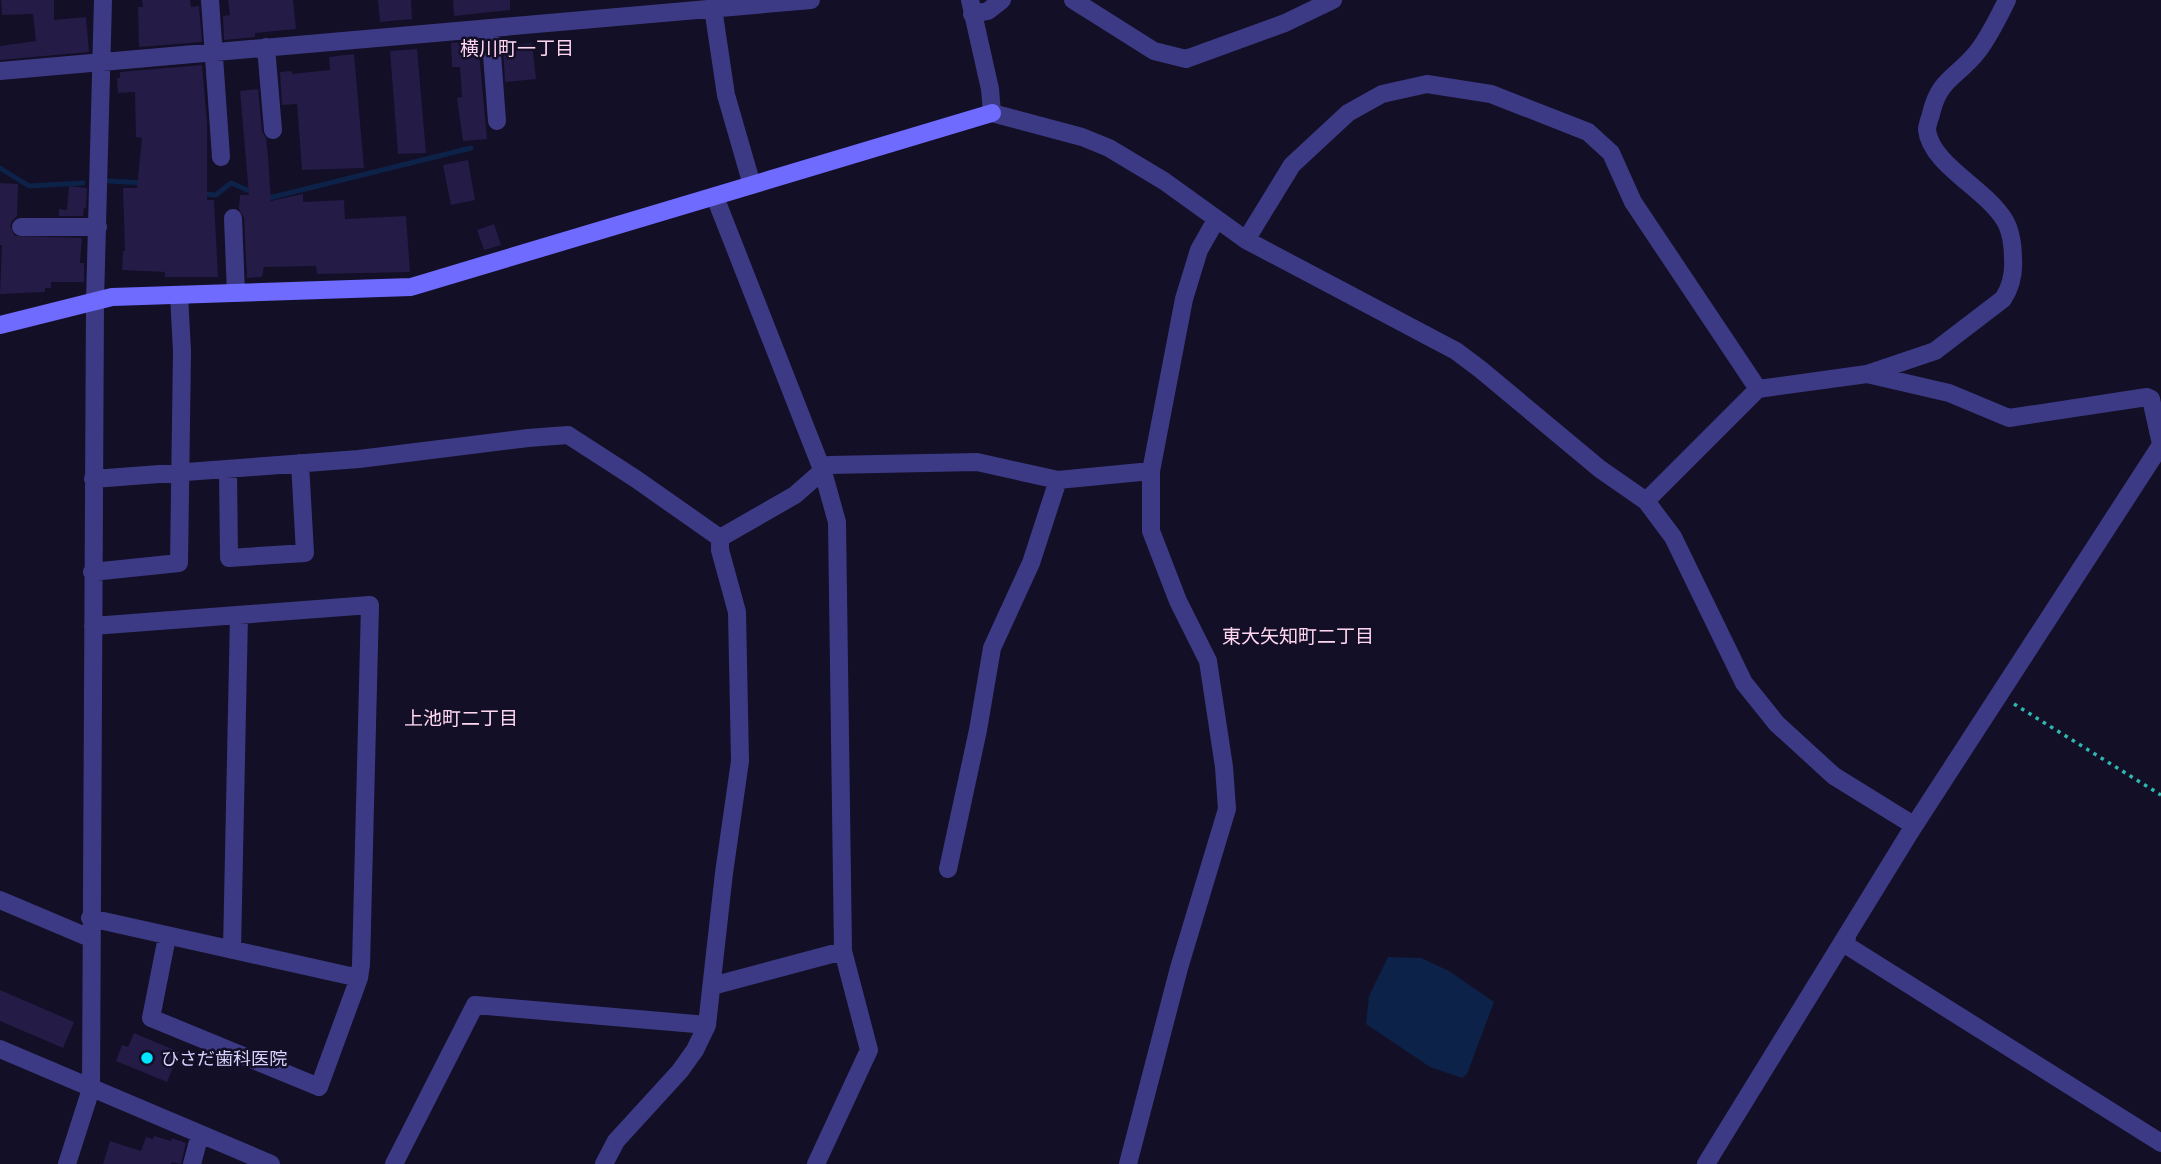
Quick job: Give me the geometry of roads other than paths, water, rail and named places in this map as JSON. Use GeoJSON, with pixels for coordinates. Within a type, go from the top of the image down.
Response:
{"type":"FeatureCollection","features":[{"type":"Feature","properties":{"kind":"street"},"geometry":{"type":"LineString","coordinates":[[67,1164],[91,1088],[93,479],[103,0]]}},
{"type":"Feature","properties":{"kind":"street"},"geometry":{"type":"LineString","coordinates":[[210,0],[221,157]]}},
{"type":"Feature","properties":{"kind":"street"},"geometry":{"type":"LineString","coordinates":[[0,71],[811,0]]}},
{"type":"Feature","properties":{"kind":"street"},"geometry":{"type":"LineString","coordinates":[[992,113],[990,89],[971,7],[988,11],[1002,0]]}},
{"type":"Feature","properties":{"kind":"street"},"geometry":{"type":"LineString","coordinates":[[1073,0],[1154,51],[1185,59],[1285,23],[1333,0]]}},
{"type":"Feature","properties":{"kind":"street"},"geometry":{"type":"LineString","coordinates":[[1646,501],[1758,389],[1867,374],[1935,351],[2003,299],[2009,290],[2014,269],[2013,244],[2008,225],[1993,206],[1947,163],[1934,147],[1927,129],[1937,93],[1949,78],[1976,54],[1993,29],[2007,0]]}},
{"type":"Feature","properties":{"kind":"street"},"geometry":{"type":"LineString","coordinates":[[713,8],[726,95],[751,186]]}},
{"type":"Feature","properties":{"kind":"street"},"geometry":{"type":"LineString","coordinates":[[490,27],[497,121]]}},
{"type":"Feature","properties":{"kind":"street"},"geometry":{"type":"LineString","coordinates":[[266,47],[273,130]]}},
{"type":"Feature","properties":{"kind":"street"},"geometry":{"type":"LineString","coordinates":[[1246,240],[1292,165],[1348,113],[1382,94],[1427,83],[1492,94],[1588,132],[1611,153],[1633,202],[1758,389]]}},
{"type":"Feature","properties":{"kind":"street"},"geometry":{"type":"LineString","coordinates":[[0,325],[112,297],[411,287],[992,113],[1082,137],[1109,148],[1164,181],[1246,240],[1456,351],[1600,469],[1646,501],[1673,537],[1744,683],[1777,724],[1852,788],[1910,823],[1912,829]]}},
{"type":"Feature","properties":{"kind":"street"},"geometry":{"type":"LineString","coordinates":[[715,197],[823,472],[837,522],[843,951],[869,1050],[816,1164]]}},
{"type":"Feature","properties":{"kind":"street"},"geometry":{"type":"LineString","coordinates":[[233,218],[236,293]]}},
{"type":"Feature","properties":{"kind":"street"},"geometry":{"type":"LineString","coordinates":[[1128,1164],[1179,968],[1227,809],[1224,767],[1208,661],[1178,601],[1151,531],[1151,471],[1192,269],[1216,220]]}},
{"type":"Feature","properties":{"kind":"street"},"geometry":{"type":"LineString","coordinates":[[21,227],[98,227]]}},
{"type":"Feature","properties":{"kind":"street"},"geometry":{"type":"LineString","coordinates":[[92,572],[179,563],[182,351],[179,295]]}},
{"type":"Feature","properties":{"kind":"street"},"geometry":{"type":"LineString","coordinates":[[1706,1164],[1912,829],[2161,445],[2151,399],[2147,397],[2009,418],[1949,393],[1867,374]]}},
{"type":"Feature","properties":{"kind":"street"},"geometry":{"type":"LineString","coordinates":[[93,479],[359,459],[568,435],[720,538]]}},
{"type":"Feature","properties":{"kind":"street"},"geometry":{"type":"LineString","coordinates":[[720,538],[795,495],[829,465],[977,462],[1058,480],[1151,471]]}},
{"type":"Feature","properties":{"kind":"street"},"geometry":{"type":"LineString","coordinates":[[228,468],[229,558],[305,553],[300,463]]}},
{"type":"Feature","properties":{"kind":"street"},"geometry":{"type":"LineString","coordinates":[[948,869],[992,648],[1031,563],[1058,480]]}},
{"type":"Feature","properties":{"kind":"street"},"geometry":{"type":"LineString","coordinates":[[604,1164],[616,1142],[680,1071],[695,1050],[707,1025],[740,761],[737,612],[720,550],[720,538]]}},
{"type":"Feature","properties":{"kind":"street"},"geometry":{"type":"LineString","coordinates":[[93,626],[370,605],[359,978],[319,1087],[152,1018],[167,937]]}},
{"type":"Feature","properties":{"kind":"street"},"geometry":{"type":"LineString","coordinates":[[232,950],[239,615]]}},
{"type":"Feature","properties":{"kind":"street"},"geometry":{"type":"LineString","coordinates":[[0,900],[90,938]]}},
{"type":"Feature","properties":{"kind":"street"},"geometry":{"type":"LineString","coordinates":[[90,918],[359,978]]}},
{"type":"Feature","properties":{"kind":"street"},"geometry":{"type":"LineString","coordinates":[[1847,937],[1846,945],[2161,1143]]}},
{"type":"Feature","properties":{"kind":"street"},"geometry":{"type":"LineString","coordinates":[[712,986],[843,951]]}},
{"type":"Feature","properties":{"kind":"street"},"geometry":{"type":"LineString","coordinates":[[394,1164],[475,1005],[707,1025]]}},
{"type":"Feature","properties":{"kind":"street"},"geometry":{"type":"LineString","coordinates":[[0,1049],[271,1164]]}},
{"type":"Feature","properties":{"kind":"street"},"geometry":{"type":"LineString","coordinates":[[191,1164],[200,1135]]}},
{"type":"Feature","properties":{"kind":"water"},"geometry":{"type":"Polygon","coordinates":[[[1388,957],[1421,958],[1449,971],[1494,1002],[1467,1074],[1462,1078],[1430,1067],[1366,1024],[1369,996],[1388,957]]]}},
{"type":"Feature","properties":{"kind":"waterway"},"geometry":{"type":"LineString","coordinates":[[265,197],[471,148]]}},
{"type":"Feature","properties":{"kind":"waterway"},"geometry":{"type":"LineString","coordinates":[[0,168],[29,186],[83,183]]}},
{"type":"Feature","properties":{"kind":"waterway"},"geometry":{"type":"LineString","coordinates":[[109,181],[144,183]]}},
{"type":"Feature","properties":{"kind":"waterway"},"geometry":{"type":"LineString","coordinates":[[202,194],[216,195],[231,183],[252,192]]}},
{"type":"Feature","properties":{"kind":"place","name":"ひさだ歯科医院"},"geometry":{"type":"Point","coordinates":[147,1058]}},
{"type":"Feature","properties":{"kind":"district","name":"横川町一丁目"},"geometry":{"type":"Point","coordinates":[517,48]}},
{"type":"Feature","properties":{"kind":"district","name":"東大矢知町二丁目"},"geometry":{"type":"Point","coordinates":[1298,636]}},
{"type":"Feature","properties":{"kind":"district","name":"上池町二丁目"},"geometry":{"type":"Point","coordinates":[461,718]}}]}
